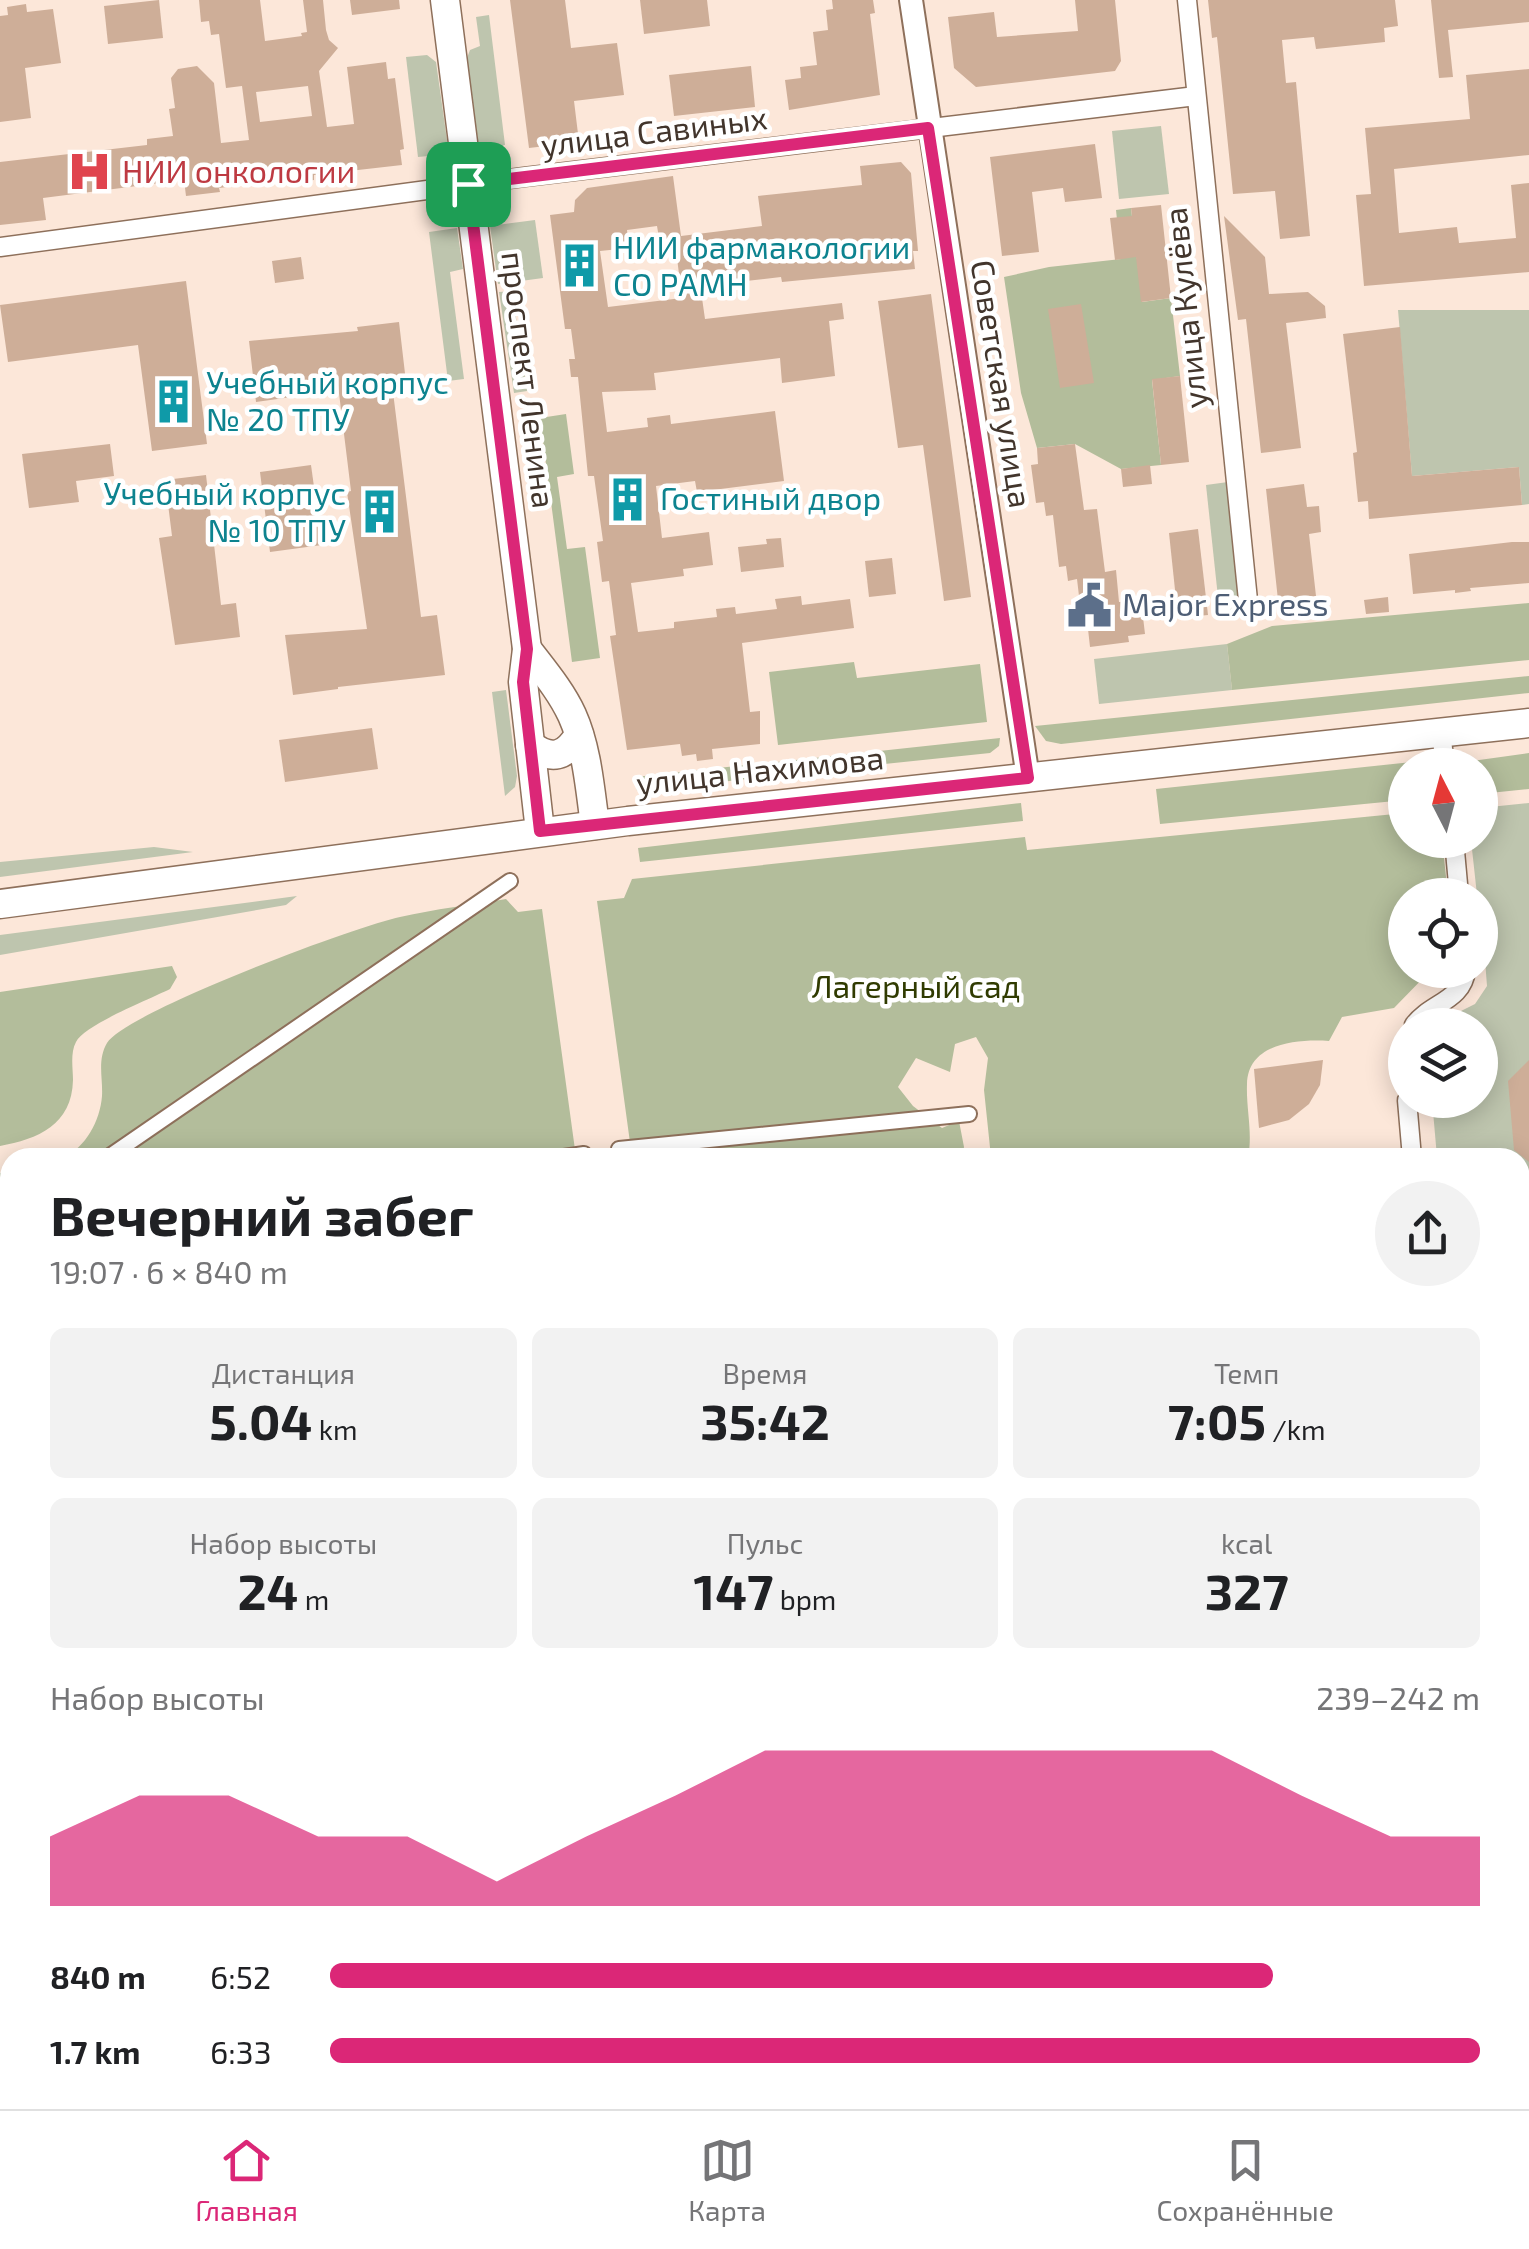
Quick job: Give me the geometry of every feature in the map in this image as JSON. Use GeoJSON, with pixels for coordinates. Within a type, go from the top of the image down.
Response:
{"type":"FeatureCollection","features":[{"type":"Feature","properties":{"kind":"main road","name":"проспект Ленина"},"geometry":{"type":"LineString","coordinates":[[444,0],[527,649],[523,682],[540,831]]}},
{"type":"Feature","properties":{"kind":"main road","name":"проспект Ленина"},"geometry":{"type":"LineString","coordinates":[[527,649],[560,693],[580,735],[595,825]]}},
{"type":"Feature","properties":{"kind":"main road","name":"улица Нахимова"},"geometry":{"type":"LineString","coordinates":[[0,904],[540,831],[1529,723]]}},
{"type":"Feature","properties":{"kind":"main road"},"geometry":{"type":"LineString","coordinates":[[530,745],[542,754],[555,756],[570,750],[580,735]]}},
{"type":"Feature","properties":{"kind":"street","name":"Советская улица"},"geometry":{"type":"LineString","coordinates":[[911,0],[1028,778]]}},
{"type":"Feature","properties":{"kind":"street","name":"улица Кулёва"},"geometry":{"type":"LineString","coordinates":[[1186,0],[1248,610]]}},
{"type":"Feature","properties":{"kind":"street","name":"улица Савиных"},"geometry":{"type":"LineString","coordinates":[[0,247],[468,184],[1196,96]]}},
{"type":"Feature","properties":{"kind":"street"},"geometry":{"type":"LineString","coordinates":[[1441,732],[1443,748]]}},
{"type":"Feature","properties":{"kind":"street"},"geometry":{"type":"LineString","coordinates":[[123,1148],[510,882]]}},
{"type":"Feature","properties":{"kind":"street"},"geometry":{"type":"LineString","coordinates":[[1432,1008],[1452,998],[1460,988]]}},
{"type":"Feature","properties":{"kind":"street"},"geometry":{"type":"LineString","coordinates":[[629,1148],[969,1114]]}},
{"type":"Feature","properties":{"kind":"street"},"geometry":{"type":"LineString","coordinates":[[1408,1118],[1411,1148]]}},
{"type":"Feature","properties":{"kind":"green space"},"geometry":{"type":"Polygon","coordinates":[[[489,15],[505,145],[479,149],[467,58],[470,50],[480,46],[476,17],[489,15]]]}},
{"type":"Feature","properties":{"kind":"green space"},"geometry":{"type":"Polygon","coordinates":[[[427,55],[436,62],[449,154],[418,157],[406,57],[427,55]]]}},
{"type":"Feature","properties":{"kind":"green space"},"geometry":{"type":"Polygon","coordinates":[[[1161,126],[1169,194],[1119,199],[1112,131],[1161,126]]]}},
{"type":"Feature","properties":{"kind":"green space"},"geometry":{"type":"Polygon","coordinates":[[[1131,208],[1142,302],[1171,298],[1180,376],[1152,380],[1161,465],[1121,469],[1075,444],[1037,448],[1021,393],[1004,277],[1049,267],[1121,259],[1116,210],[1131,208]]]}},
{"type":"Feature","properties":{"kind":"green space"},"geometry":{"type":"Polygon","coordinates":[[[535,220],[543,278],[498,284],[490,226],[535,220]]]}},
{"type":"Feature","properties":{"kind":"green space"},"geometry":{"type":"Polygon","coordinates":[[[457,228],[463,269],[450,272],[464,379],[448,381],[429,232],[457,228]]]}},
{"type":"Feature","properties":{"kind":"green space"},"geometry":{"type":"Polygon","coordinates":[[[512,291],[527,391],[514,393],[499,292],[512,291]]]}},
{"type":"Feature","properties":{"kind":"green space"},"geometry":{"type":"Polygon","coordinates":[[[1398,310],[1529,310],[1529,504],[1522,505],[1519,467],[1412,476],[1398,310]]]}},
{"type":"Feature","properties":{"kind":"green space"},"geometry":{"type":"Polygon","coordinates":[[[566,414],[574,474],[557,477],[567,549],[585,547],[600,658],[572,662],[540,418],[566,414]]]}},
{"type":"Feature","properties":{"kind":"green space"},"geometry":{"type":"Polygon","coordinates":[[[1228,482],[1241,614],[1220,616],[1206,485],[1228,482]]]}},
{"type":"Feature","properties":{"kind":"green space"},"geometry":{"type":"Polygon","coordinates":[[[1529,603],[1529,660],[1232,690],[1227,644],[1272,626],[1529,603]]]}},
{"type":"Feature","properties":{"kind":"green space"},"geometry":{"type":"Polygon","coordinates":[[[1227,644],[1232,690],[1099,704],[1094,659],[1227,644]]]}},
{"type":"Feature","properties":{"kind":"green space"},"geometry":{"type":"Polygon","coordinates":[[[854,662],[857,678],[980,664],[987,722],[778,745],[769,672],[854,662]]]}},
{"type":"Feature","properties":{"kind":"green space"},"geometry":{"type":"Polygon","coordinates":[[[1529,676],[1529,693],[1061,744],[1046,741],[1035,726],[1529,676]]]}},
{"type":"Feature","properties":{"kind":"green space"},"geometry":{"type":"Polygon","coordinates":[[[506,690],[517,776],[515,787],[505,796],[492,692],[506,690]]]}},
{"type":"Feature","properties":{"kind":"green space"},"geometry":{"type":"Polygon","coordinates":[[[1000,738],[999,746],[990,753],[779,775],[777,762],[1000,738]]]}},
{"type":"Feature","properties":{"kind":"green space"},"geometry":{"type":"Polygon","coordinates":[[[1529,753],[1529,789],[1498,792],[1498,757],[1529,753]]]}},
{"type":"Feature","properties":{"kind":"green space"},"geometry":{"type":"Polygon","coordinates":[[[764,763],[766,777],[637,791],[635,777],[764,763]]]}},
{"type":"Feature","properties":{"kind":"green space"},"geometry":{"type":"Polygon","coordinates":[[[1388,765],[1388,802],[1160,824],[1156,789],[1388,765]]]}},
{"type":"Feature","properties":{"kind":"green space"},"geometry":{"type":"Polygon","coordinates":[[[1021,803],[1023,821],[640,862],[638,848],[1021,803]]]}},
{"type":"Feature","properties":{"kind":"green space"},"geometry":{"type":"Polygon","coordinates":[[[1529,803],[1529,1148],[1436,1148],[1434,1118],[1498,1118],[1498,1008],[1467,1008],[1475,1004],[1486,988],[1498,988],[1498,878],[1475,878],[1473,858],[1498,858],[1498,806],[1529,803]]]}},
{"type":"Feature","properties":{"kind":"green space","name":"Лагерный сад"},"geometry":{"type":"Polygon","coordinates":[[[1388,815],[1388,858],[1444,858],[1446,878],[1388,878],[1388,988],[1413,988],[1394,1008],[1342,1017],[1329,1041],[1276,1046],[1256,1060],[1249,1070],[1247,1084],[1249,1148],[990,1148],[984,1090],[988,1058],[976,1037],[955,1044],[950,1072],[916,1058],[898,1087],[913,1106],[942,1128],[959,1121],[964,1148],[631,1148],[597,901],[624,898],[632,879],[1025,837],[1027,850],[1388,815]]]}},
{"type":"Feature","properties":{"kind":"green space"},"geometry":{"type":"Polygon","coordinates":[[[154,847],[193,852],[0,877],[0,862],[154,847]]]}},
{"type":"Feature","properties":{"kind":"green space"},"geometry":{"type":"Polygon","coordinates":[[[297,896],[286,905],[0,955],[0,935],[297,896]]]}},
{"type":"Feature","properties":{"kind":"green space"},"geometry":{"type":"Polygon","coordinates":[[[506,899],[518,912],[542,909],[575,1148],[78,1148],[98,1115],[104,1049],[123,1029],[196,992],[338,936],[440,909],[506,899]]]}},
{"type":"Feature","properties":{"kind":"green space"},"geometry":{"type":"Polygon","coordinates":[[[172,966],[177,977],[170,989],[104,1020],[76,1042],[71,1095],[59,1119],[40,1134],[0,1146],[0,992],[172,966]]]}},
{"type":"Feature","properties":{"kind":"building"},"geometry":{"type":"Polygon","coordinates":[[[159,0],[163,38],[108,44],[104,6],[159,0]]]}},
{"type":"Feature","properties":{"kind":"building"},"geometry":{"type":"Polygon","coordinates":[[[199,0],[260,0],[265,41],[302,36],[307,32],[303,0],[323,0],[329,40],[338,48],[319,71],[327,127],[354,124],[347,67],[386,62],[388,79],[395,78],[404,149],[400,150],[402,165],[314,175],[314,180],[277,185],[276,181],[219,188],[220,192],[186,196],[184,180],[43,198],[46,220],[0,225],[0,162],[147,145],[147,139],[173,136],[169,109],[175,108],[171,78],[178,69],[197,66],[214,83],[221,143],[249,140],[242,86],[226,88],[219,34],[211,35],[209,21],[201,22],[199,0]],[[308,86],[256,92],[260,122],[312,116],[308,86]]]}},
{"type":"Feature","properties":{"kind":"building"},"geometry":{"type":"Polygon","coordinates":[[[350,0],[399,0],[400,9],[352,15],[350,0]]]}},
{"type":"Feature","properties":{"kind":"building"},"geometry":{"type":"Polygon","coordinates":[[[510,0],[565,0],[571,48],[617,43],[624,95],[574,101],[579,142],[529,148],[510,0]]]}},
{"type":"Feature","properties":{"kind":"building"},"geometry":{"type":"Polygon","coordinates":[[[640,0],[707,0],[710,26],[644,34],[640,0]]]}},
{"type":"Feature","properties":{"kind":"building"},"geometry":{"type":"Polygon","coordinates":[[[832,0],[873,0],[875,13],[870,14],[880,95],[789,110],[785,80],[801,78],[800,67],[817,65],[813,32],[828,30],[826,10],[833,9],[832,0]]]}},
{"type":"Feature","properties":{"kind":"building"},"geometry":{"type":"Polygon","coordinates":[[[1075,0],[1115,0],[1121,61],[1115,71],[976,87],[954,68],[948,17],[994,12],[997,37],[1078,31],[1075,0]]]}},
{"type":"Feature","properties":{"kind":"building"},"geometry":{"type":"Polygon","coordinates":[[[1208,0],[1395,0],[1398,26],[1384,28],[1385,42],[1316,49],[1314,37],[1282,40],[1286,83],[1296,82],[1310,236],[1280,239],[1275,191],[1233,194],[1217,37],[1212,38],[1208,0]]]}},
{"type":"Feature","properties":{"kind":"building"},"geometry":{"type":"Polygon","coordinates":[[[1431,0],[1529,0],[1529,22],[1448,30],[1453,77],[1439,78],[1431,0]]]}},
{"type":"Feature","properties":{"kind":"building"},"geometry":{"type":"Polygon","coordinates":[[[26,4],[27,12],[53,9],[61,63],[25,68],[31,118],[0,122],[0,16],[8,15],[7,7],[26,4]]]}},
{"type":"Feature","properties":{"kind":"building"},"geometry":{"type":"Polygon","coordinates":[[[751,66],[755,107],[674,116],[669,75],[751,66]]]}},
{"type":"Feature","properties":{"kind":"building"},"geometry":{"type":"Polygon","coordinates":[[[1529,69],[1529,155],[1394,169],[1399,233],[1457,227],[1459,243],[1516,238],[1511,185],[1529,183],[1529,272],[1364,286],[1356,195],[1371,194],[1365,128],[1470,119],[1466,75],[1529,69]]]}},
{"type":"Feature","properties":{"kind":"building"},"geometry":{"type":"Polygon","coordinates":[[[1095,144],[1102,198],[1065,202],[1063,188],[1032,192],[1039,252],[1002,256],[990,157],[1095,144]]]}},
{"type":"Feature","properties":{"kind":"building"},"geometry":{"type":"Polygon","coordinates":[[[901,162],[911,173],[918,251],[913,251],[915,269],[782,282],[781,277],[728,283],[728,288],[701,291],[705,319],[842,303],[844,319],[829,321],[835,376],[782,383],[780,358],[654,373],[656,390],[602,392],[607,432],[648,427],[647,418],[670,415],[671,424],[775,411],[784,481],[697,492],[695,481],[656,486],[662,538],[709,532],[713,565],[683,569],[684,576],[631,583],[638,632],[674,628],[674,622],[717,617],[716,609],[735,607],[736,614],[777,609],[775,599],[801,596],[802,605],[850,599],[854,628],[742,643],[750,712],[760,711],[760,744],[712,749],[713,759],[697,761],[696,754],[682,756],[680,744],[627,750],[610,636],[616,635],[609,581],[602,582],[597,542],[603,541],[594,476],[588,476],[578,377],[571,377],[569,359],[575,359],[571,329],[565,329],[550,215],[574,212],[575,200],[587,188],[673,176],[681,236],[762,226],[758,196],[862,185],[860,166],[901,162]],[[657,226],[627,230],[629,248],[600,251],[608,307],[682,298],[675,242],[660,244],[657,226]]]}},
{"type":"Feature","properties":{"kind":"building"},"geometry":{"type":"Polygon","coordinates":[[[1161,205],[1171,298],[1141,302],[1136,257],[1115,260],[1110,218],[1132,216],[1131,208],[1161,205]]]}},
{"type":"Feature","properties":{"kind":"building"},"geometry":{"type":"Polygon","coordinates":[[[1224,216],[1265,257],[1269,294],[1308,292],[1325,306],[1326,318],[1286,323],[1301,448],[1261,453],[1246,319],[1238,320],[1224,216]]]}},
{"type":"Feature","properties":{"kind":"building"},"geometry":{"type":"Polygon","coordinates":[[[301,257],[304,279],[275,283],[272,261],[301,257]]]}},
{"type":"Feature","properties":{"kind":"building","name":"Учебный корпус № 20 ТПУ"},"geometry":{"type":"Polygon","coordinates":[[[186,281],[207,444],[152,451],[138,345],[8,362],[0,305],[186,281]]]}},
{"type":"Feature","properties":{"kind":"building"},"geometry":{"type":"Polygon","coordinates":[[[931,294],[971,597],[944,601],[923,445],[898,448],[878,301],[931,294]]]}},
{"type":"Feature","properties":{"kind":"building"},"geometry":{"type":"Polygon","coordinates":[[[1081,304],[1094,383],[1060,388],[1048,309],[1081,304]]]}},
{"type":"Feature","properties":{"kind":"building","name":"Учебный корпус № 10 ТПУ"},"geometry":{"type":"Polygon","coordinates":[[[399,322],[406,382],[392,384],[421,617],[437,615],[445,675],[293,695],[285,635],[367,629],[347,492],[351,491],[338,385],[299,390],[299,396],[256,402],[249,341],[358,331],[357,327],[399,322]]]}},
{"type":"Feature","properties":{"kind":"building"},"geometry":{"type":"Polygon","coordinates":[[[1400,327],[1412,476],[1519,467],[1522,505],[1369,519],[1368,501],[1358,502],[1353,453],[1357,452],[1343,334],[1400,327]]]}},
{"type":"Feature","properties":{"kind":"building"},"geometry":{"type":"Polygon","coordinates":[[[1180,376],[1189,462],[1161,465],[1152,379],[1180,376]]]}},
{"type":"Feature","properties":{"kind":"building"},"geometry":{"type":"Polygon","coordinates":[[[110,444],[114,476],[76,481],[79,502],[29,508],[22,454],[110,444]]]}},
{"type":"Feature","properties":{"kind":"building"},"geometry":{"type":"Polygon","coordinates":[[[1075,444],[1084,510],[1097,509],[1105,572],[1116,570],[1119,602],[1141,600],[1145,634],[1128,636],[1129,642],[1090,647],[1088,629],[1083,630],[1077,579],[1068,581],[1066,566],[1059,567],[1053,515],[1046,516],[1044,502],[1036,503],[1031,465],[1038,464],[1037,448],[1075,444]]]}},
{"type":"Feature","properties":{"kind":"building"},"geometry":{"type":"Polygon","coordinates":[[[311,465],[322,545],[270,552],[260,472],[311,465]]]}},
{"type":"Feature","properties":{"kind":"building"},"geometry":{"type":"Polygon","coordinates":[[[1150,465],[1152,484],[1123,487],[1121,469],[1150,465]]]}},
{"type":"Feature","properties":{"kind":"building"},"geometry":{"type":"Polygon","coordinates":[[[206,475],[221,605],[236,603],[240,637],[175,645],[159,538],[172,536],[165,480],[206,475]]]}},
{"type":"Feature","properties":{"kind":"building"},"geometry":{"type":"Polygon","coordinates":[[[1304,484],[1307,507],[1319,506],[1321,532],[1309,534],[1316,596],[1278,600],[1266,489],[1304,484]]]}},
{"type":"Feature","properties":{"kind":"building"},"geometry":{"type":"Polygon","coordinates":[[[1198,529],[1208,615],[1178,618],[1169,533],[1198,529]]]}},
{"type":"Feature","properties":{"kind":"building"},"geometry":{"type":"Polygon","coordinates":[[[781,538],[784,567],[741,572],[738,547],[767,544],[766,539],[781,538]]]}},
{"type":"Feature","properties":{"kind":"building"},"geometry":{"type":"Polygon","coordinates":[[[1529,542],[1529,583],[1413,594],[1409,554],[1529,542]]]}},
{"type":"Feature","properties":{"kind":"building"},"geometry":{"type":"Polygon","coordinates":[[[892,558],[896,594],[869,597],[865,561],[892,558]]]}},
{"type":"Feature","properties":{"kind":"building"},"geometry":{"type":"Polygon","coordinates":[[[1388,597],[1389,612],[1366,614],[1364,600],[1388,597]]]}},
{"type":"Feature","properties":{"kind":"building"},"geometry":{"type":"Polygon","coordinates":[[[372,728],[378,769],[285,782],[279,740],[372,728]]]}},
{"type":"Feature","properties":{"kind":"building"},"geometry":{"type":"Polygon","coordinates":[[[1323,1060],[1320,1085],[1309,1104],[1289,1120],[1259,1128],[1254,1069],[1323,1060]]]}},
{"type":"Feature","properties":{"kind":"building"},"geometry":{"type":"Polygon","coordinates":[[[1529,1060],[1529,1148],[1514,1148],[1508,1081],[1529,1060]]]}},
{"type":"Feature","properties":{"kind":"place","name":"НИИ онкологии"},"geometry":{"type":"Point","coordinates":[89,172]}},
{"type":"Feature","properties":{"kind":"place","name":"НИИ фармакологии СО РАМН"},"geometry":{"type":"Point","coordinates":[580,266]}},
{"type":"Feature","properties":{"kind":"place","name":"Учебный корпус № 20 ТПУ"},"geometry":{"type":"Point","coordinates":[173,401]}},
{"type":"Feature","properties":{"kind":"place","name":"Гостиный двор"},"geometry":{"type":"Point","coordinates":[627,499]}},
{"type":"Feature","properties":{"kind":"place","name":"Учебный корпус № 10 ТПУ"},"geometry":{"type":"Point","coordinates":[379,512]}},
{"type":"Feature","properties":{"kind":"place","name":"Major Express"},"geometry":{"type":"Point","coordinates":[1089,605]}},
{"type":"Feature","properties":{"kind":"route"},"geometry":{"type":"LineString","coordinates":[[928,128],[1028,778],[540,831],[523,682],[527,649],[468,184],[928,128]]}}]}
